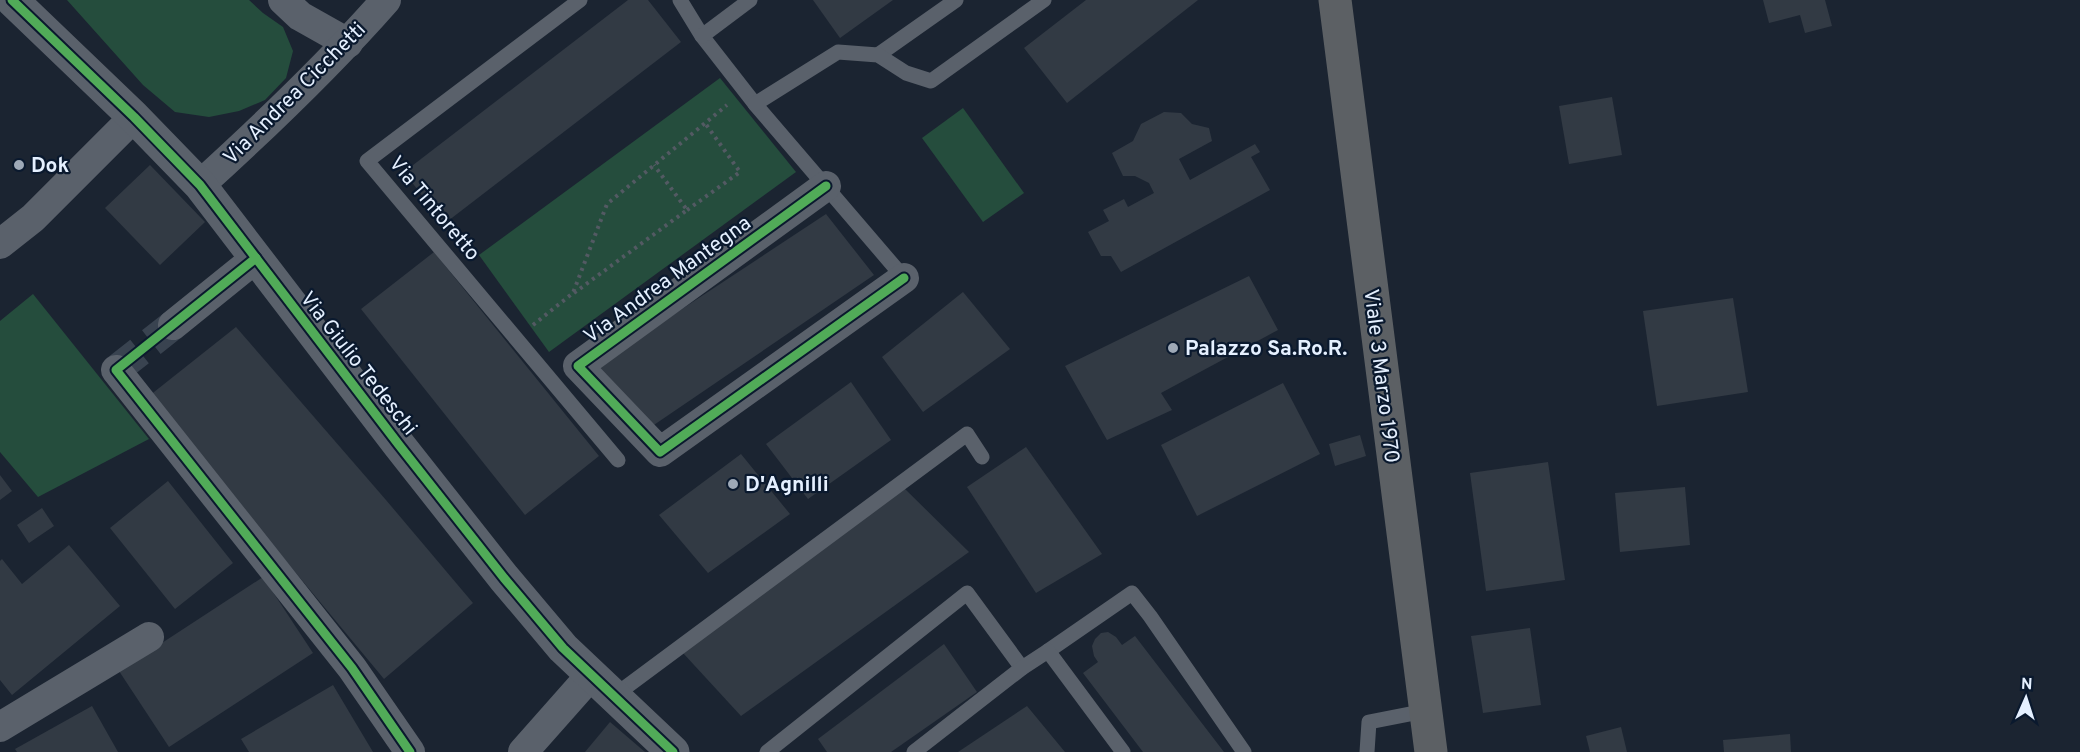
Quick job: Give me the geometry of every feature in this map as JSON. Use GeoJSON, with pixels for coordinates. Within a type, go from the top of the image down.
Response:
{"type":"FeatureCollection","features":[{"type":"Feature","properties":{"kind":"main road","name":"Viale 3 Marzo 1970"},"geometry":{"type":"LineString","coordinates":[[1335,0],[1431,752]]}},
{"type":"Feature","properties":{"kind":"street","name":"Via Giulio Tedeschi"},"geometry":{"type":"LineString","coordinates":[[12,0],[200,184],[399,445],[504,578],[563,648],[673,752]]}},
{"type":"Feature","properties":{"kind":"street"},"geometry":{"type":"LineString","coordinates":[[283,0],[300,16],[348,43]]}},
{"type":"Feature","properties":{"kind":"street","name":"Via Andrea Cicchetti"},"geometry":{"type":"LineString","coordinates":[[200,184],[264,126],[348,43],[386,0]]}},
{"type":"Feature","properties":{"kind":"street"},"geometry":{"type":"LineString","coordinates":[[0,244],[33,218],[134,117]]}},
{"type":"Feature","properties":{"kind":"street","name":"Via Andrea Mantegna"},"geometry":{"type":"LineString","coordinates":[[826,186],[578,366],[660,452],[904,278]]}},
{"type":"Feature","properties":{"kind":"street"},"geometry":{"type":"LineString","coordinates":[[173,325],[256,258]]}},
{"type":"Feature","properties":{"kind":"street"},"geometry":{"type":"LineString","coordinates":[[116,370],[352,668],[410,752]]}},
{"type":"Feature","properties":{"kind":"street"},"geometry":{"type":"LineString","coordinates":[[0,727],[149,637]]}},
{"type":"Feature","properties":{"kind":"street"},"geometry":{"type":"LineString","coordinates":[[523,752],[603,685]]}},
{"type":"Feature","properties":{"kind":"lane","name":"Via Tintoretto"},"geometry":{"type":"LineString","coordinates":[[580,0],[367,161],[618,460]]}},
{"type":"Feature","properties":{"kind":"lane","name":"Via Andrea Mantegna"},"geometry":{"type":"LineString","coordinates":[[680,0],[702,36],[755,104],[904,278]]}},
{"type":"Feature","properties":{"kind":"lane"},"geometry":{"type":"LineString","coordinates":[[702,36],[750,0]]}},
{"type":"Feature","properties":{"kind":"lane"},"geometry":{"type":"LineString","coordinates":[[878,55],[956,0]]}},
{"type":"Feature","properties":{"kind":"lane"},"geometry":{"type":"LineString","coordinates":[[755,104],[838,52],[878,55],[906,73],[931,81],[1044,0]]}},
{"type":"Feature","properties":{"kind":"lane"},"geometry":{"type":"LineString","coordinates":[[603,685],[967,435],[982,457]]}},
{"type":"Feature","properties":{"kind":"lane"},"geometry":{"type":"LineString","coordinates":[[767,752],[967,593],[1022,668]]}},
{"type":"Feature","properties":{"kind":"lane"},"geometry":{"type":"LineString","coordinates":[[914,752],[1022,668],[1132,593],[1244,752]]}},
{"type":"Feature","properties":{"kind":"lane"},"geometry":{"type":"LineString","coordinates":[[1048,651],[1123,752]]}},
{"type":"Feature","properties":{"kind":"lane"},"geometry":{"type":"LineString","coordinates":[[1367,752],[1369,722],[1425,711]]}},
{"type":"Feature","properties":{"kind":"path"},"geometry":{"type":"LineString","coordinates":[[573,293],[607,204],[728,104]]}},
{"type":"Feature","properties":{"kind":"path"},"geometry":{"type":"LineString","coordinates":[[516,339],[573,293],[740,172],[705,123]]}},
{"type":"Feature","properties":{"kind":"path"},"geometry":{"type":"LineString","coordinates":[[654,165],[687,210]]}},
{"type":"Feature","properties":{"kind":"green space"},"geometry":{"type":"Polygon","coordinates":[[[67,0],[249,0],[283,27],[293,51],[286,78],[265,100],[239,111],[209,117],[175,112],[143,85],[67,0]]]}},
{"type":"Feature","properties":{"kind":"green space"},"geometry":{"type":"Polygon","coordinates":[[[720,78],[796,172],[549,352],[479,255],[720,78]]]}},
{"type":"Feature","properties":{"kind":"green space"},"geometry":{"type":"Polygon","coordinates":[[[963,108],[1024,193],[983,222],[922,138],[963,108]]]}},
{"type":"Feature","properties":{"kind":"green space"},"geometry":{"type":"Polygon","coordinates":[[[33,294],[149,439],[38,497],[0,452],[0,321],[33,294]]]}},
{"type":"Feature","properties":{"kind":"building"},"geometry":{"type":"Polygon","coordinates":[[[628,0],[648,0],[681,42],[444,224],[404,172],[628,0]]]}},
{"type":"Feature","properties":{"kind":"building"},"geometry":{"type":"Polygon","coordinates":[[[813,0],[893,0],[840,38],[813,0]]]}},
{"type":"Feature","properties":{"kind":"building"},"geometry":{"type":"Polygon","coordinates":[[[1086,0],[1198,0],[1067,103],[1024,48],[1086,0]]]}},
{"type":"Feature","properties":{"kind":"building"},"geometry":{"type":"Polygon","coordinates":[[[1763,0],[1825,0],[1832,26],[1805,33],[1800,15],[1769,23],[1763,0]]]}},
{"type":"Feature","properties":{"kind":"building"},"geometry":{"type":"Polygon","coordinates":[[[1612,97],[1622,155],[1569,164],[1559,106],[1612,97]]]}},
{"type":"Feature","properties":{"kind":"building"},"geometry":{"type":"Polygon","coordinates":[[[1164,112],[1181,113],[1192,124],[1209,128],[1212,141],[1179,159],[1190,180],[1255,144],[1260,152],[1251,157],[1270,190],[1121,272],[1111,256],[1101,256],[1088,232],[1109,221],[1103,210],[1124,199],[1128,207],[1154,193],[1149,183],[1135,176],[1123,176],[1112,153],[1133,141],[1141,124],[1164,112]]]}},
{"type":"Feature","properties":{"kind":"building"},"geometry":{"type":"Polygon","coordinates":[[[150,165],[205,222],[160,265],[105,208],[150,165]]]}},
{"type":"Feature","properties":{"kind":"building"},"geometry":{"type":"Polygon","coordinates":[[[826,214],[874,275],[648,429],[597,365],[826,214]]]}},
{"type":"Feature","properties":{"kind":"building"},"geometry":{"type":"Polygon","coordinates":[[[434,252],[599,456],[525,515],[361,309],[434,252]]]}},
{"type":"Feature","properties":{"kind":"building","name":"Palazzo Sa.Ro.R."},"geometry":{"type":"Polygon","coordinates":[[[1249,276],[1278,330],[1161,393],[1172,410],[1107,440],[1065,366],[1249,276]]]}},
{"type":"Feature","properties":{"kind":"building"},"geometry":{"type":"Polygon","coordinates":[[[963,292],[1010,349],[923,412],[882,357],[963,292]]]}},
{"type":"Feature","properties":{"kind":"building"},"geometry":{"type":"Polygon","coordinates":[[[1733,298],[1748,392],[1657,406],[1643,311],[1733,298]]]}},
{"type":"Feature","properties":{"kind":"building"},"geometry":{"type":"Polygon","coordinates":[[[236,327],[473,603],[384,679],[149,396],[236,327]]]}},
{"type":"Feature","properties":{"kind":"building"},"geometry":{"type":"Polygon","coordinates":[[[851,382],[891,440],[808,499],[766,444],[851,382]]]}},
{"type":"Feature","properties":{"kind":"building"},"geometry":{"type":"Polygon","coordinates":[[[1283,383],[1320,454],[1197,516],[1161,445],[1283,383]]]}},
{"type":"Feature","properties":{"kind":"building"},"geometry":{"type":"Polygon","coordinates":[[[1360,435],[1366,456],[1335,466],[1329,444],[1360,435]]]}},
{"type":"Feature","properties":{"kind":"building"},"geometry":{"type":"Polygon","coordinates":[[[1026,447],[1102,554],[1036,593],[967,487],[1026,447]]]}},
{"type":"Feature","properties":{"kind":"building","name":"D'Agnilli"},"geometry":{"type":"Polygon","coordinates":[[[741,454],[790,514],[708,573],[659,515],[741,454]]]}},
{"type":"Feature","properties":{"kind":"building"},"geometry":{"type":"Polygon","coordinates":[[[1548,462],[1565,580],[1486,591],[1470,473],[1548,462]]]}},
{"type":"Feature","properties":{"kind":"building"},"geometry":{"type":"Polygon","coordinates":[[[0,475],[12,491],[0,500],[0,475]]]}},
{"type":"Feature","properties":{"kind":"building"},"geometry":{"type":"Polygon","coordinates":[[[168,481],[233,563],[175,609],[110,528],[168,481]]]}},
{"type":"Feature","properties":{"kind":"building"},"geometry":{"type":"Polygon","coordinates":[[[1685,487],[1690,545],[1620,552],[1615,493],[1685,487]]]}},
{"type":"Feature","properties":{"kind":"building"},"geometry":{"type":"Polygon","coordinates":[[[904,488],[969,552],[741,716],[683,653],[904,488]]]}},
{"type":"Feature","properties":{"kind":"building"},"geometry":{"type":"Polygon","coordinates":[[[42,508],[54,526],[29,543],[17,525],[42,508]]]}},
{"type":"Feature","properties":{"kind":"building"},"geometry":{"type":"Polygon","coordinates":[[[69,545],[120,606],[12,695],[0,680],[0,561],[2,559],[22,584],[69,545]]]}},
{"type":"Feature","properties":{"kind":"building"},"geometry":{"type":"Polygon","coordinates":[[[263,577],[313,653],[169,747],[119,671],[263,577]]]}},
{"type":"Feature","properties":{"kind":"building"},"geometry":{"type":"Polygon","coordinates":[[[1530,628],[1541,705],[1483,713],[1471,636],[1530,628]]]}},
{"type":"Feature","properties":{"kind":"building"},"geometry":{"type":"Polygon","coordinates":[[[1108,632],[1122,645],[1135,636],[1224,752],[1143,752],[1083,673],[1098,662],[1092,646],[1095,639],[1101,633],[1108,632]]]}},
{"type":"Feature","properties":{"kind":"building"},"geometry":{"type":"Polygon","coordinates":[[[944,644],[977,692],[891,752],[827,752],[818,739],[944,644]]]}},
{"type":"Feature","properties":{"kind":"building"},"geometry":{"type":"Polygon","coordinates":[[[333,685],[373,752],[249,752],[241,739],[333,685]]]}},
{"type":"Feature","properties":{"kind":"building"},"geometry":{"type":"Polygon","coordinates":[[[92,706],[118,752],[17,752],[15,749],[92,706]]]}},
{"type":"Feature","properties":{"kind":"building"},"geometry":{"type":"Polygon","coordinates":[[[1027,706],[1065,752],[958,752],[1027,706]]]}},
{"type":"Feature","properties":{"kind":"building"},"geometry":{"type":"Polygon","coordinates":[[[610,722],[645,752],[585,752],[610,722]]]}},
{"type":"Feature","properties":{"kind":"building"},"geometry":{"type":"Polygon","coordinates":[[[1621,727],[1627,752],[1590,752],[1586,736],[1621,727]]]}},
{"type":"Feature","properties":{"kind":"building"},"geometry":{"type":"Polygon","coordinates":[[[1790,734],[1791,752],[1724,752],[1723,740],[1790,734]]]}},
{"type":"Feature","properties":{"kind":"tunnel"},"geometry":{"type":"LineString","coordinates":[[116,370],[173,325]]}},
{"type":"Feature","properties":{"kind":"cycle path"},"geometry":{"type":"LineString","coordinates":[[12,0],[134,117],[200,185],[504,578],[563,648],[673,752]]}},
{"type":"Feature","properties":{"kind":"cycle path"},"geometry":{"type":"LineString","coordinates":[[826,186],[578,366],[660,452],[904,278]]}},
{"type":"Feature","properties":{"kind":"cycle path"},"geometry":{"type":"LineString","coordinates":[[256,258],[116,370],[352,668],[410,752]]}},
{"type":"Feature","properties":{"kind":"place","name":"Dok"},"geometry":{"type":"Point","coordinates":[19,165]}},
{"type":"Feature","properties":{"kind":"place","name":"Palazzo Sa.Ro.R."},"geometry":{"type":"Point","coordinates":[1173,348]}},
{"type":"Feature","properties":{"kind":"place","name":"D'Agnilli"},"geometry":{"type":"Point","coordinates":[733,484]}}]}
